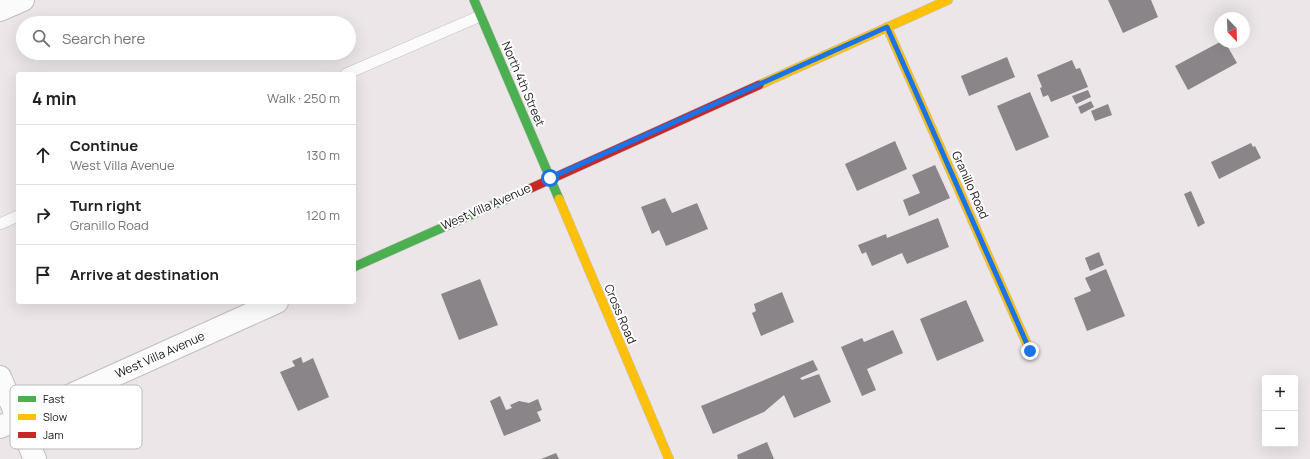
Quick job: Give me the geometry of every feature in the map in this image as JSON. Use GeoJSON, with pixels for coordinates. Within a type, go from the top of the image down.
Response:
{"type":"FeatureCollection","features":[{"type":"Feature","properties":{"kind":"street"},"geometry":{"type":"LineString","coordinates":[[0,10],[23,0]]}},
{"type":"Feature","properties":{"kind":"street","name":"North 4th Street"},"geometry":{"type":"LineString","coordinates":[[474,0],[550,178]]}},
{"type":"Feature","properties":{"kind":"street","name":"West Villa Avenue"},"geometry":{"type":"LineString","coordinates":[[356,266],[948,0]]}},
{"type":"Feature","properties":{"kind":"street","name":"Granillo Road"},"geometry":{"type":"LineString","coordinates":[[887,27],[1030,351]]}},
{"type":"Feature","properties":{"kind":"street","name":"Cross Road"},"geometry":{"type":"LineString","coordinates":[[550,178],[669,459]]}},
{"type":"Feature","properties":{"kind":"street","name":"West Villa Avenue"},"geometry":{"type":"LineString","coordinates":[[93,385],[273,304]]}},
{"type":"Feature","properties":{"kind":"street"},"geometry":{"type":"LineString","coordinates":[[0,377],[9,423]]}},
{"type":"Feature","properties":{"kind":"street"},"geometry":{"type":"LineString","coordinates":[[27,449],[34,459]]}},
{"type":"Feature","properties":{"kind":"lane"},"geometry":{"type":"LineString","coordinates":[[351,72],[480,16]]}},
{"type":"Feature","properties":{"kind":"lane"},"geometry":{"type":"LineString","coordinates":[[0,224],[16,217]]}},
{"type":"Feature","properties":{"kind":"building"},"geometry":{"type":"Polygon","coordinates":[[[1108,0],[1151,0],[1158,17],[1123,33],[1108,0]]]}},
{"type":"Feature","properties":{"kind":"building"},"geometry":{"type":"Polygon","coordinates":[[[1214,45],[1214,48],[1228,48],[1237,63],[1188,90],[1175,66],[1214,45]]]}},
{"type":"Feature","properties":{"kind":"building"},"geometry":{"type":"Polygon","coordinates":[[[1007,57],[1015,77],[969,96],[961,76],[1007,57]]]}},
{"type":"Feature","properties":{"kind":"building"},"geometry":{"type":"Polygon","coordinates":[[[1072,60],[1076,69],[1080,68],[1088,87],[1051,102],[1048,95],[1043,97],[1040,88],[1042,87],[1037,75],[1072,60]]]}},
{"type":"Feature","properties":{"kind":"building"},"geometry":{"type":"Polygon","coordinates":[[[1088,90],[1091,97],[1076,104],[1072,96],[1088,90]]]}},
{"type":"Feature","properties":{"kind":"building"},"geometry":{"type":"Polygon","coordinates":[[[1030,92],[1049,137],[1016,151],[997,106],[1030,92]]]}},
{"type":"Feature","properties":{"kind":"building"},"geometry":{"type":"Polygon","coordinates":[[[1091,101],[1094,107],[1081,114],[1078,107],[1091,101]]]}},
{"type":"Feature","properties":{"kind":"building"},"geometry":{"type":"Polygon","coordinates":[[[1108,104],[1112,115],[1095,121],[1091,111],[1108,104]]]}},
{"type":"Feature","properties":{"kind":"building"},"geometry":{"type":"Polygon","coordinates":[[[895,141],[907,169],[857,191],[845,164],[895,141]]]}},
{"type":"Feature","properties":{"kind":"building"},"geometry":{"type":"Polygon","coordinates":[[[1251,143],[1253,147],[1255,146],[1261,158],[1219,179],[1211,162],[1251,143]]]}},
{"type":"Feature","properties":{"kind":"building"},"geometry":{"type":"Polygon","coordinates":[[[935,165],[950,198],[909,216],[903,200],[920,193],[912,175],[935,165]]]}},
{"type":"Feature","properties":{"kind":"building"},"geometry":{"type":"Polygon","coordinates":[[[1191,191],[1205,223],[1198,227],[1184,194],[1191,191]]]}},
{"type":"Feature","properties":{"kind":"building"},"geometry":{"type":"Polygon","coordinates":[[[665,198],[672,213],[697,203],[708,229],[666,246],[659,230],[652,234],[641,207],[665,198]]]}},
{"type":"Feature","properties":{"kind":"building"},"geometry":{"type":"Polygon","coordinates":[[[938,218],[949,247],[907,264],[902,253],[872,266],[866,252],[862,254],[858,245],[886,234],[887,238],[938,218]]]}},
{"type":"Feature","properties":{"kind":"building"},"geometry":{"type":"Polygon","coordinates":[[[1099,252],[1104,265],[1090,271],[1085,258],[1099,252]]]}},
{"type":"Feature","properties":{"kind":"building"},"geometry":{"type":"Polygon","coordinates":[[[1106,269],[1125,316],[1087,331],[1074,298],[1091,291],[1085,278],[1106,269]]]}},
{"type":"Feature","properties":{"kind":"building"},"geometry":{"type":"Polygon","coordinates":[[[480,279],[498,325],[459,340],[441,294],[480,279]]]}},
{"type":"Feature","properties":{"kind":"building"},"geometry":{"type":"Polygon","coordinates":[[[782,292],[794,322],[761,336],[752,313],[756,311],[754,304],[782,292]]]}},
{"type":"Feature","properties":{"kind":"building"},"geometry":{"type":"Polygon","coordinates":[[[966,300],[984,341],[937,361],[920,319],[966,300]]]}},
{"type":"Feature","properties":{"kind":"building"},"geometry":{"type":"Polygon","coordinates":[[[893,330],[903,353],[867,369],[876,390],[862,396],[841,347],[862,338],[864,342],[893,330]]]}},
{"type":"Feature","properties":{"kind":"building"},"geometry":{"type":"Polygon","coordinates":[[[301,357],[303,363],[313,358],[329,397],[298,411],[280,372],[295,366],[292,361],[301,357]]]}},
{"type":"Feature","properties":{"kind":"building"},"geometry":{"type":"Polygon","coordinates":[[[813,360],[818,370],[800,378],[802,380],[819,374],[831,402],[794,418],[784,395],[764,412],[713,434],[701,406],[813,360]]]}},
{"type":"Feature","properties":{"kind":"building"},"geometry":{"type":"Polygon","coordinates":[[[500,396],[506,410],[512,408],[510,405],[519,401],[529,403],[538,399],[542,410],[537,412],[541,421],[504,436],[490,401],[500,396]]]}},
{"type":"Feature","properties":{"kind":"building"},"geometry":{"type":"Polygon","coordinates":[[[767,442],[774,459],[738,459],[737,455],[767,442]]]}},
{"type":"Feature","properties":{"kind":"building"},"geometry":{"type":"Polygon","coordinates":[[[556,453],[559,459],[541,459],[556,453]]]}},
{"type":"Feature","properties":{"kind":"traffic: fast"},"geometry":{"type":"LineString","coordinates":[[474,0],[559,199]]}},
{"type":"Feature","properties":{"kind":"traffic: fast"},"geometry":{"type":"LineString","coordinates":[[356,266],[529,189]]}},
{"type":"Feature","properties":{"kind":"traffic: slow"},"geometry":{"type":"LineString","coordinates":[[759,85],[948,0]]}},
{"type":"Feature","properties":{"kind":"traffic: slow"},"geometry":{"type":"LineString","coordinates":[[887,27],[1030,351]]}},
{"type":"Feature","properties":{"kind":"traffic: slow"},"geometry":{"type":"LineString","coordinates":[[559,199],[669,459]]}},
{"type":"Feature","properties":{"kind":"traffic: jam"},"geometry":{"type":"LineString","coordinates":[[529,189],[759,85]]}},
{"type":"Feature","properties":{"kind":"route"},"geometry":{"type":"LineString","coordinates":[[550,178],[887,27],[1030,351]]}}]}
